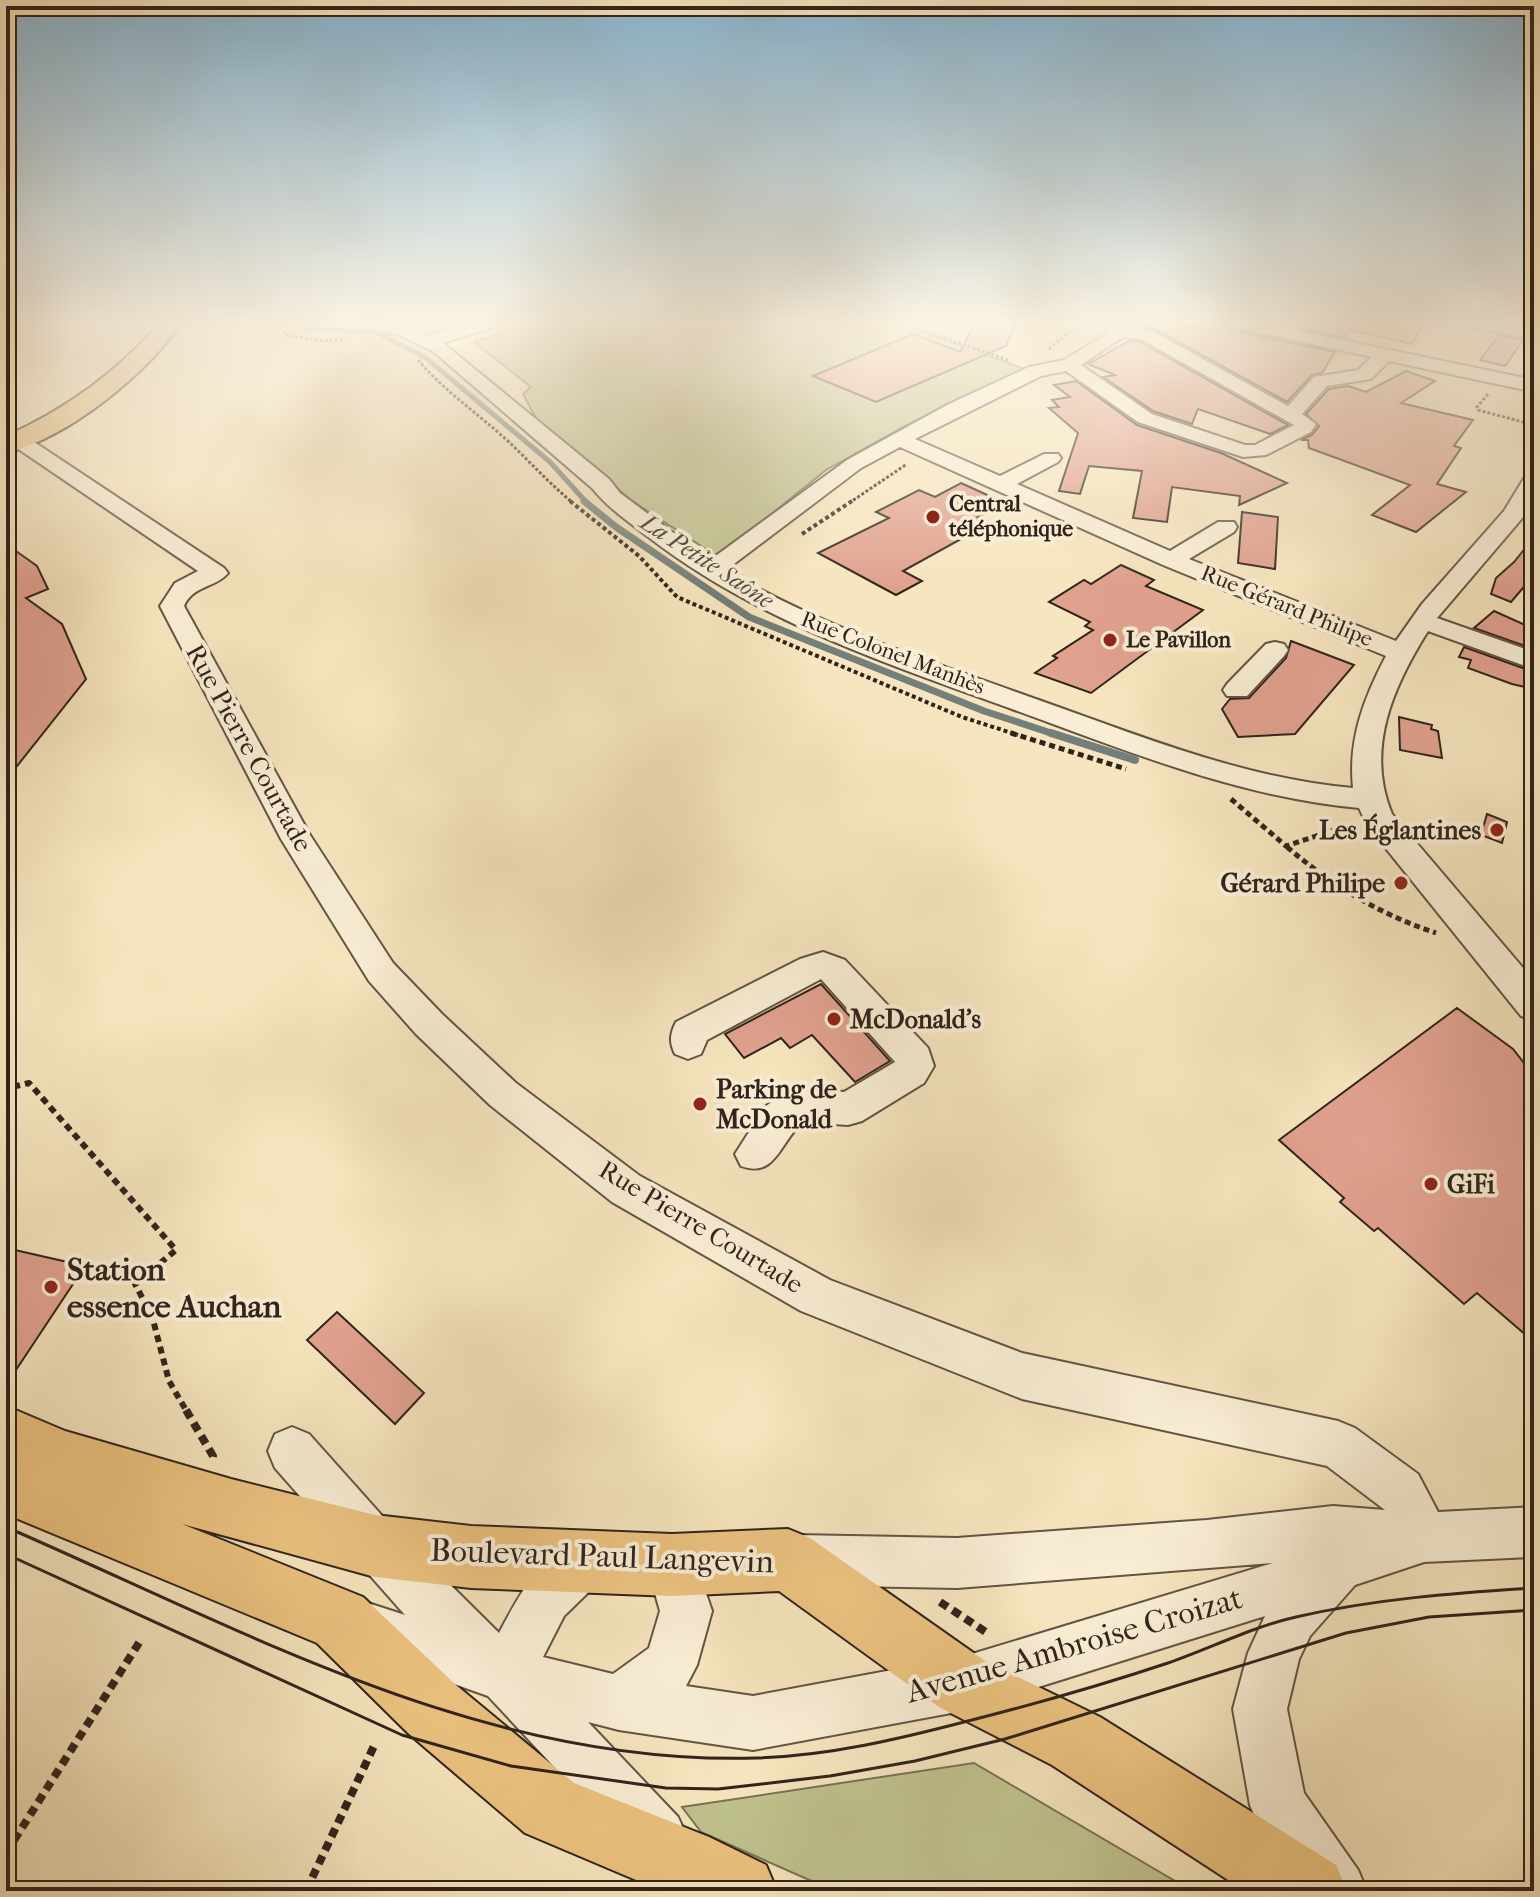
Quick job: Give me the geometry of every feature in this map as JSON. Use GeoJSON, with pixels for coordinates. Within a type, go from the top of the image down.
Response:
{"type":"FeatureCollection","features":[{"type":"Feature","properties":{"kind":"main road"},"geometry":{"type":"LineString","coordinates":[[12,443],[59,420],[73,410]]}},
{"type":"Feature","properties":{"kind":"main road","name":"Boulevard Paul Langevin"},"geometry":{"type":"LineString","coordinates":[[6,1435],[64,1460],[231,1509],[375,1546],[471,1557],[586,1559],[672,1565],[788,1560],[962,1684],[1076,1741],[1310,1891]]}},
{"type":"Feature","properties":{"kind":"main road"},"geometry":{"type":"LineString","coordinates":[[6,1484],[340,1620],[432,1709],[550,1808],[712,1877]]}},
{"type":"Feature","properties":{"kind":"street","name":"Rue Colonel Manhès"},"geometry":{"type":"LineString","coordinates":[[516,410],[601,484],[612,498],[710,571],[746,592],[830,631],[1227,776],[1325,797],[1367,799]]}},
{"type":"Feature","properties":{"kind":"street"},"geometry":{"type":"LineString","coordinates":[[710,571],[854,464],[899,439],[938,410]]}},
{"type":"Feature","properties":{"kind":"street"},"geometry":{"type":"LineString","coordinates":[[1133,410],[1145,418],[1243,451],[1259,451],[1304,428],[1306,424],[1283,410]]}},
{"type":"Feature","properties":{"kind":"street"},"geometry":{"type":"LineString","coordinates":[[1291,414],[1295,410]]}},
{"type":"Feature","properties":{"kind":"street","name":"Rue Gérard Philipe"},"geometry":{"type":"LineString","coordinates":[[899,439],[1171,560],[1402,653]]}},
{"type":"Feature","properties":{"kind":"street","name":"Rue Pierre Courtade"},"geometry":{"type":"LineString","coordinates":[[12,443],[200,580],[175,596],[172,606],[297,839],[381,972],[429,1024],[503,1094],[626,1189],[816,1296],[1049,1384],[1338,1445],[1401,1491],[1424,1537]]}},
{"type":"Feature","properties":{"kind":"street"},"geometry":{"type":"LineString","coordinates":[[1002,483],[1051,458]]}},
{"type":"Feature","properties":{"kind":"street"},"geometry":{"type":"LineString","coordinates":[[1534,480],[1523,504],[1491,545],[1454,582],[1402,653],[1371,727],[1364,774],[1367,799],[1378,818],[1534,1006]]}},
{"type":"Feature","properties":{"kind":"street","name":"Rue Gérard Philipe"},"geometry":{"type":"LineString","coordinates":[[1171,560],[1226,527]]}},
{"type":"Feature","properties":{"kind":"street"},"geometry":{"type":"LineString","coordinates":[[1423,621],[1534,661]]}},
{"type":"Feature","properties":{"kind":"street"},"geometry":{"type":"LineString","coordinates":[[1237,690],[1275,650]]}},
{"type":"Feature","properties":{"kind":"street"},"geometry":{"type":"LineString","coordinates":[[688,1044],[689,1032],[823,965],[833,969],[915,1059],[911,1072],[848,1109],[811,1104],[792,1108],[779,1119],[755,1154]]}},
{"type":"Feature","properties":{"kind":"street"},"geometry":{"type":"LineString","coordinates":[[292,1451],[445,1620],[712,1877]]}},
{"type":"Feature","properties":{"kind":"street","name":"Avenue Ambroise Croizat"},"geometry":{"type":"LineString","coordinates":[[788,1560],[957,1563],[1207,1545],[1333,1531],[1424,1537],[1534,1532]]}},
{"type":"Feature","properties":{"kind":"street","name":"Avenue Ambroise Croizat"},"geometry":{"type":"LineString","coordinates":[[340,1620],[505,1675],[619,1703],[753,1723],[962,1684],[1199,1613],[1424,1537]]}},
{"type":"Feature","properties":{"kind":"street"},"geometry":{"type":"LineString","coordinates":[[505,1675],[546,1598],[586,1559]]}},
{"type":"Feature","properties":{"kind":"street"},"geometry":{"type":"LineString","coordinates":[[1337,1891],[1278,1805],[1260,1709],[1274,1653],[1292,1618],[1340,1564]]}},
{"type":"Feature","properties":{"kind":"street"},"geometry":{"type":"LineString","coordinates":[[619,1703],[670,1665],[686,1611],[672,1565]]}},
{"type":"Feature","properties":{"kind":"path"},"geometry":{"type":"LineString","coordinates":[[1478,410],[1534,425]]}},
{"type":"Feature","properties":{"kind":"path"},"geometry":{"type":"LineString","coordinates":[[797,537],[928,452]]}},
{"type":"Feature","properties":{"kind":"path"},"geometry":{"type":"LineString","coordinates":[[1286,846],[1359,904],[1400,922],[1443,935]]}},
{"type":"Feature","properties":{"kind":"path"},"geometry":{"type":"LineString","coordinates":[[6,1075],[16,1086],[29,1083],[176,1250],[135,1284],[152,1316],[169,1381],[213,1456],[211,1468]]}},
{"type":"Feature","properties":{"kind":"path"},"geometry":{"type":"LineString","coordinates":[[6,1853],[142,1638]]}},
{"type":"Feature","properties":{"kind":"path"},"geometry":{"type":"LineString","coordinates":[[306,1891],[374,1746]]}},
{"type":"Feature","properties":{"kind":"green space"},"geometry":{"type":"Polygon","coordinates":[[[531,410],[940,410],[826,470],[718,557],[632,501],[538,422],[531,410]]]}},
{"type":"Feature","properties":{"kind":"green space"},"geometry":{"type":"Polygon","coordinates":[[[974,1763],[1192,1891],[834,1891],[701,1832],[682,1807],[974,1763]]]}},
{"type":"Feature","properties":{"kind":"building"},"geometry":{"type":"Polygon","coordinates":[[[1051,410],[1116,410],[1137,425],[1221,453],[1287,483],[1239,505],[1240,496],[1172,487],[1167,522],[1133,518],[1142,471],[1089,466],[1080,494],[1059,491],[1078,433],[1051,410]]]}},
{"type":"Feature","properties":{"kind":"building"},"geometry":{"type":"Polygon","coordinates":[[[1151,410],[1198,410],[1192,424],[1151,410]]]}},
{"type":"Feature","properties":{"kind":"building"},"geometry":{"type":"Polygon","coordinates":[[[1200,410],[1260,410],[1288,425],[1270,434],[1200,410]]]}},
{"type":"Feature","properties":{"kind":"building"},"geometry":{"type":"Polygon","coordinates":[[[1310,410],[1429,410],[1473,420],[1454,446],[1461,448],[1437,484],[1466,492],[1416,532],[1372,515],[1410,485],[1309,448],[1308,440],[1301,440],[1312,435],[1319,426],[1306,414],[1310,410]]]}},
{"type":"Feature","properties":{"kind":"building"},"geometry":{"type":"Polygon","coordinates":[[[961,483],[1007,504],[978,517],[990,523],[903,571],[922,581],[896,595],[818,553],[889,518],[876,512],[919,490],[935,497],[961,483]]]}},
{"type":"Feature","properties":{"kind":"building"},"geometry":{"type":"Polygon","coordinates":[[[1242,512],[1278,517],[1275,569],[1238,563],[1242,512]]]}},
{"type":"Feature","properties":{"kind":"building"},"geometry":{"type":"Polygon","coordinates":[[[1534,537],[1534,575],[1511,602],[1491,594],[1496,578],[1534,537]]]}},
{"type":"Feature","properties":{"kind":"building"},"geometry":{"type":"Polygon","coordinates":[[[6,544],[37,566],[48,589],[26,598],[62,624],[86,679],[6,780],[6,544]]]}},
{"type":"Feature","properties":{"kind":"building"},"geometry":{"type":"Polygon","coordinates":[[[1121,565],[1154,580],[1146,586],[1203,610],[1091,693],[1035,673],[1057,658],[1053,656],[1093,630],[1085,626],[1090,622],[1049,602],[1084,580],[1091,584],[1121,565]]]}},
{"type":"Feature","properties":{"kind":"building"},"geometry":{"type":"Polygon","coordinates":[[[1494,611],[1534,629],[1534,649],[1474,628],[1494,611]]]}},
{"type":"Feature","properties":{"kind":"building"},"geometry":{"type":"Polygon","coordinates":[[[1291,641],[1354,665],[1295,734],[1238,737],[1222,709],[1230,699],[1249,698],[1286,658],[1291,641]]]}},
{"type":"Feature","properties":{"kind":"building"},"geometry":{"type":"Polygon","coordinates":[[[1464,647],[1534,672],[1534,689],[1468,668],[1471,660],[1459,657],[1464,647]]]}},
{"type":"Feature","properties":{"kind":"building"},"geometry":{"type":"Polygon","coordinates":[[[1399,717],[1432,725],[1431,729],[1438,731],[1442,758],[1400,750],[1399,717]]]}},
{"type":"Feature","properties":{"kind":"building"},"geometry":{"type":"Polygon","coordinates":[[[1487,814],[1507,822],[1502,843],[1481,835],[1487,814]]]}},
{"type":"Feature","properties":{"kind":"building","name":"McDonald's"},"geometry":{"type":"Polygon","coordinates":[[[821,984],[890,1061],[855,1082],[812,1035],[790,1048],[781,1038],[744,1058],[725,1034],[821,984]]]}},
{"type":"Feature","properties":{"kind":"building","name":"GiFi"},"geometry":{"type":"Polygon","coordinates":[[[1457,1008],[1513,1049],[1534,1076],[1534,1342],[1477,1293],[1464,1304],[1378,1228],[1374,1231],[1340,1202],[1344,1198],[1279,1140],[1457,1008]]]}},
{"type":"Feature","properties":{"kind":"building"},"geometry":{"type":"Polygon","coordinates":[[[6,1248],[85,1266],[6,1385],[6,1248]]]}},
{"type":"Feature","properties":{"kind":"building"},"geometry":{"type":"Polygon","coordinates":[[[337,1312],[424,1393],[395,1424],[307,1340],[337,1312]]]}},
{"type":"Feature","properties":{"kind":"waterway","name":"La Petite Saône"},"geometry":{"type":"LineString","coordinates":[[487,410],[550,462],[587,503]]}},
{"type":"Feature","properties":{"kind":"waterway","name":"La Petite Saône"},"geometry":{"type":"LineString","coordinates":[[584,501],[616,527],[749,617],[984,711],[1057,735]]}},
{"type":"Feature","properties":{"kind":"waterway","name":"La Petite Saône"},"geometry":{"type":"LineString","coordinates":[[1051,733],[1135,760]]}},
{"type":"Feature","properties":{"kind":"tram line"},"geometry":{"type":"LineString","coordinates":[[6,1527],[187,1609],[370,1685],[463,1716],[558,1740],[656,1755],[783,1757],[863,1746],[1093,1687],[1296,1617],[1384,1601],[1534,1588]]}},
{"type":"Feature","properties":{"kind":"tram line"},"geometry":{"type":"LineString","coordinates":[[6,1554],[402,1735],[511,1766],[666,1788],[718,1789],[830,1776],[915,1761],[1005,1739],[1346,1633],[1429,1617],[1534,1610]]}},
{"type":"Feature","properties":{"kind":"place","name":"Central téléphonique"},"geometry":{"type":"Point","coordinates":[933,517]}},
{"type":"Feature","properties":{"kind":"place","name":"Le Pavillon"},"geometry":{"type":"Point","coordinates":[1110,640]}},
{"type":"Feature","properties":{"kind":"place","name":"Les Églantines"},"geometry":{"type":"Point","coordinates":[1497,830]}},
{"type":"Feature","properties":{"kind":"place","name":"Gérard Philipe"},"geometry":{"type":"Point","coordinates":[1401,883]}},
{"type":"Feature","properties":{"kind":"place","name":"McDonald's"},"geometry":{"type":"Point","coordinates":[834,1019]}},
{"type":"Feature","properties":{"kind":"place","name":"Parking de McDonald"},"geometry":{"type":"Point","coordinates":[700,1104]}},
{"type":"Feature","properties":{"kind":"place","name":"GiFi"},"geometry":{"type":"Point","coordinates":[1431,1184]}},
{"type":"Feature","properties":{"kind":"place","name":"Station essence Auchan"},"geometry":{"type":"Point","coordinates":[51,1287]}}]}
